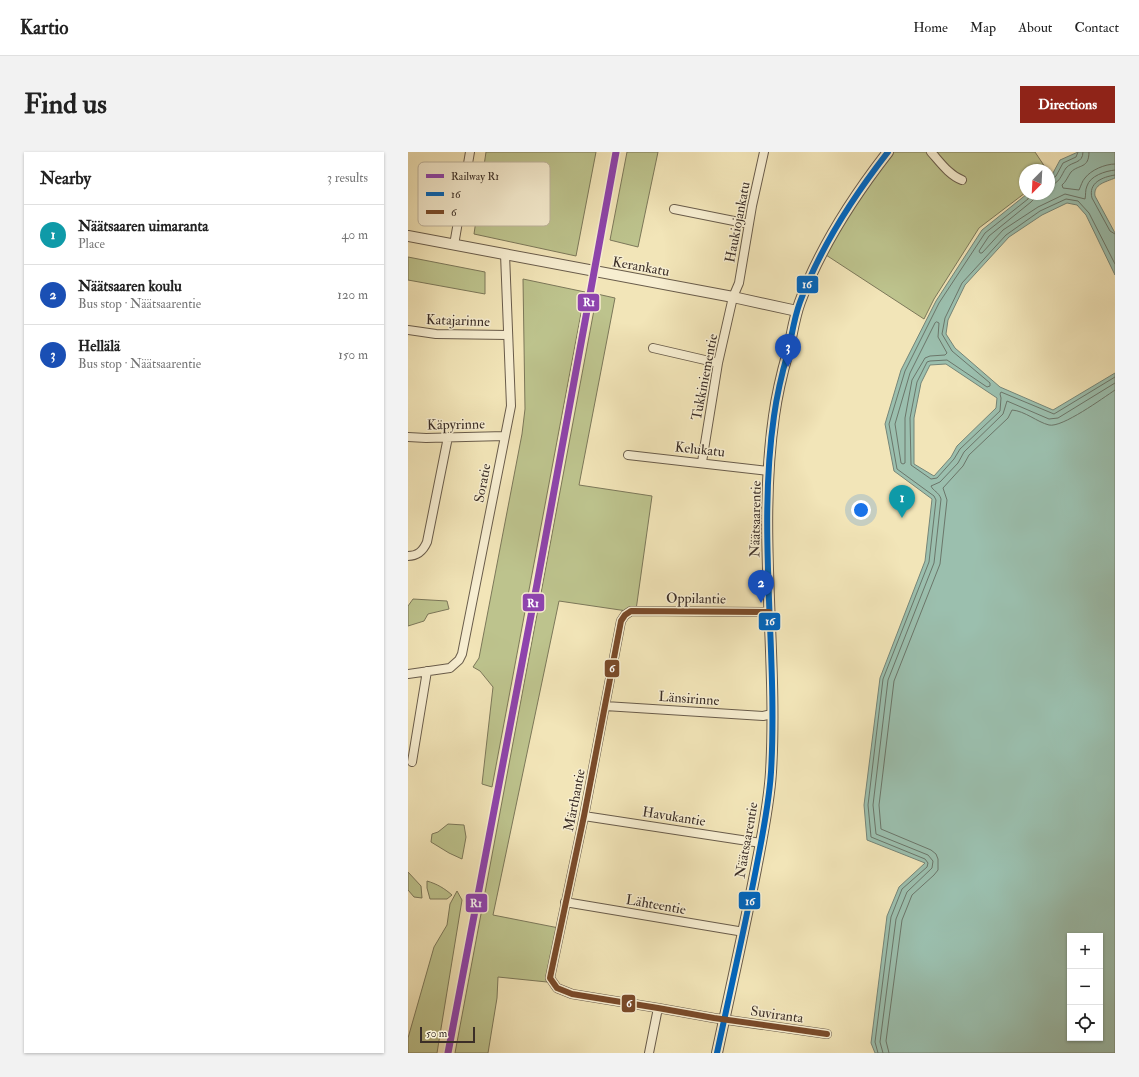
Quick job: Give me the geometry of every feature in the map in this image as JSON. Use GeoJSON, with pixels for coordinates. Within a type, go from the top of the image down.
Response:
{"type":"FeatureCollection","features":[{"type":"Feature","properties":{"kind":"street"},"geometry":{"type":"LineString","coordinates":[[468,162],[470,152]]}},
{"type":"Feature","properties":{"kind":"street","name":"Haukiojankatu"},"geometry":{"type":"LineString","coordinates":[[734,297],[739,283],[749,224],[764,152]]}},
{"type":"Feature","properties":{"kind":"street","name":"Näätsaarentie"},"geometry":{"type":"LineString","coordinates":[[717,1053],[744,932],[761,843],[771,774],[772,714],[768,514],[769,471],[774,416],[797,311],[811,277],[837,227],[888,152]]}},
{"type":"Feature","properties":{"kind":"street"},"geometry":{"type":"LineString","coordinates":[[931,152],[949,172],[956,178],[962,180]]}},
{"type":"Feature","properties":{"kind":"street"},"geometry":{"type":"LineString","coordinates":[[674,210],[749,224]]}},
{"type":"Feature","properties":{"kind":"street"},"geometry":{"type":"LineString","coordinates":[[454,245],[457,226]]}},
{"type":"Feature","properties":{"kind":"street","name":"Kerankatu"},"geometry":{"type":"LineString","coordinates":[[408,236],[734,297],[797,311]]}},
{"type":"Feature","properties":{"kind":"street","name":"Soratie"},"geometry":{"type":"LineString","coordinates":[[408,674],[450,668],[459,660],[462,654],[511,406],[505,254]]}},
{"type":"Feature","properties":{"kind":"street","name":"Tukkiniementie"},"geometry":{"type":"LineString","coordinates":[[702,462],[718,363],[734,297]]}},
{"type":"Feature","properties":{"kind":"street","name":"Katajarinne"},"geometry":{"type":"LineString","coordinates":[[408,330],[436,334],[508,335]]}},
{"type":"Feature","properties":{"kind":"street"},"geometry":{"type":"LineString","coordinates":[[653,348],[718,363]]}},
{"type":"Feature","properties":{"kind":"street","name":"Käpyrinne"},"geometry":{"type":"LineString","coordinates":[[408,437],[505,436]]}},
{"type":"Feature","properties":{"kind":"street"},"geometry":{"type":"LineString","coordinates":[[408,556],[414,556],[421,552],[427,542],[448,437]]}},
{"type":"Feature","properties":{"kind":"street","name":"Kelukatu"},"geometry":{"type":"LineString","coordinates":[[628,455],[702,462],[769,471]]}},
{"type":"Feature","properties":{"kind":"street","name":"Oppilantie"},"geometry":{"type":"LineString","coordinates":[[625,615],[631,611],[769,612]]}},
{"type":"Feature","properties":{"kind":"street","name":"Märthantie"},"geometry":{"type":"LineString","coordinates":[[557,988],[550,978],[584,816],[621,621],[625,615]]}},
{"type":"Feature","properties":{"kind":"street"},"geometry":{"type":"LineString","coordinates":[[412,762],[427,671]]}},
{"type":"Feature","properties":{"kind":"street","name":"Länsirinne"},"geometry":{"type":"LineString","coordinates":[[605,706],[763,716],[772,714]]}},
{"type":"Feature","properties":{"kind":"street","name":"Havukantie"},"geometry":{"type":"LineString","coordinates":[[584,816],[761,843]]}},
{"type":"Feature","properties":{"kind":"street","name":"Lähteentie"},"geometry":{"type":"LineString","coordinates":[[565,902],[744,932]]}},
{"type":"Feature","properties":{"kind":"street","name":"Suviranta"},"geometry":{"type":"LineString","coordinates":[[557,988],[572,994],[827,1034]]}},
{"type":"Feature","properties":{"kind":"street"},"geometry":{"type":"LineString","coordinates":[[649,1053],[658,1008]]}},
{"type":"Feature","properties":{"kind":"green space"},"geometry":{"type":"Polygon","coordinates":[[[486,152],[596,152],[576,256],[474,234],[475,226],[550,226],[550,162],[485,162],[486,152]]]}},
{"type":"Feature","properties":{"kind":"green space"},"geometry":{"type":"Polygon","coordinates":[[[627,152],[658,152],[638,247],[610,240],[627,152]]]}},
{"type":"Feature","properties":{"kind":"green space"},"geometry":{"type":"Polygon","coordinates":[[[893,152],[1035,152],[1043,164],[1019,164],[1019,198],[979,228],[934,299],[924,319],[826,255],[857,202],[893,152]]]}},
{"type":"Feature","properties":{"kind":"green space"},"geometry":{"type":"Polygon","coordinates":[[[408,257],[485,272],[485,294],[408,280],[408,257]]]}},
{"type":"Feature","properties":{"kind":"green space"},"geometry":{"type":"Polygon","coordinates":[[[523,279],[585,292],[492,787],[482,784],[493,687],[480,671],[473,667],[479,658],[522,434],[525,409],[523,279]]]}},
{"type":"Feature","properties":{"kind":"green space"},"geometry":{"type":"Polygon","coordinates":[[[597,294],[615,298],[579,485],[652,496],[636,610],[627,611],[559,601],[493,915],[559,928],[547,982],[498,977],[497,998],[488,1053],[455,1053],[597,294]]]}},
{"type":"Feature","properties":{"kind":"green space"},"geometry":{"type":"Polygon","coordinates":[[[413,599],[447,601],[449,609],[428,614],[424,621],[408,626],[408,606],[413,599]]]}},
{"type":"Feature","properties":{"kind":"green space"},"geometry":{"type":"Polygon","coordinates":[[[448,824],[464,825],[466,837],[462,859],[431,842],[432,834],[438,832],[448,824]]]}},
{"type":"Feature","properties":{"kind":"green space"},"geometry":{"type":"Polygon","coordinates":[[[408,872],[421,886],[422,898],[414,897],[408,890],[408,872]]]}},
{"type":"Feature","properties":{"kind":"green space"},"geometry":{"type":"Polygon","coordinates":[[[427,881],[440,886],[452,895],[447,899],[430,899],[427,881]]]}},
{"type":"Feature","properties":{"kind":"green space"},"geometry":{"type":"Polygon","coordinates":[[[457,891],[462,900],[437,1053],[408,1053],[408,1038],[434,947],[447,925],[450,904],[457,891]]]}},
{"type":"Feature","properties":{"kind":"water"},"geometry":{"type":"Polygon","coordinates":[[[1078,152],[1115,152],[1115,178],[1098,186],[1095,196],[1115,233],[1115,275],[1086,215],[1077,205],[1067,203],[1042,215],[1009,237],[965,285],[948,320],[946,334],[955,348],[1000,387],[1053,410],[1115,373],[1115,1053],[875,1053],[871,1043],[887,916],[899,887],[925,863],[867,840],[864,805],[880,678],[925,561],[932,499],[894,471],[885,424],[901,370],[936,301],[982,230],[1020,200],[1055,200],[1055,169],[1060,160],[1078,152]],[[946,364],[930,365],[921,383],[914,418],[914,464],[934,476],[951,457],[957,446],[996,408],[997,398],[946,364]]]}},
{"type":"Feature","properties":{"kind":"rail line","name":"R1"},"geometry":{"type":"LineString","coordinates":[[448,1053],[537,584],[616,152]]}},
{"type":"Feature","properties":{"kind":"transit line","name":"16"},"geometry":{"type":"LineString","coordinates":[[717,1053],[742,938],[769,797],[771,772],[772,683],[767,549],[767,504],[769,460],[777,400],[796,314],[808,282],[838,224],[862,187],[888,152]]}},
{"type":"Feature","properties":{"kind":"transit line","name":"6"},"geometry":{"type":"LineString","coordinates":[[769,612],[631,611],[625,615],[621,621],[584,816],[550,978],[557,988],[572,994],[714,1018],[827,1034]]}},
{"type":"Feature","properties":{"kind":"place","name":"Hellälä"},"geometry":{"type":"Point","coordinates":[788,367]}},
{"type":"Feature","properties":{"kind":"place","name":"Näätsaaren uimaranta"},"geometry":{"type":"Point","coordinates":[902,518]}},
{"type":"Feature","properties":{"kind":"place","name":"Näätsaaren koulu"},"geometry":{"type":"Point","coordinates":[761,603]}}]}
